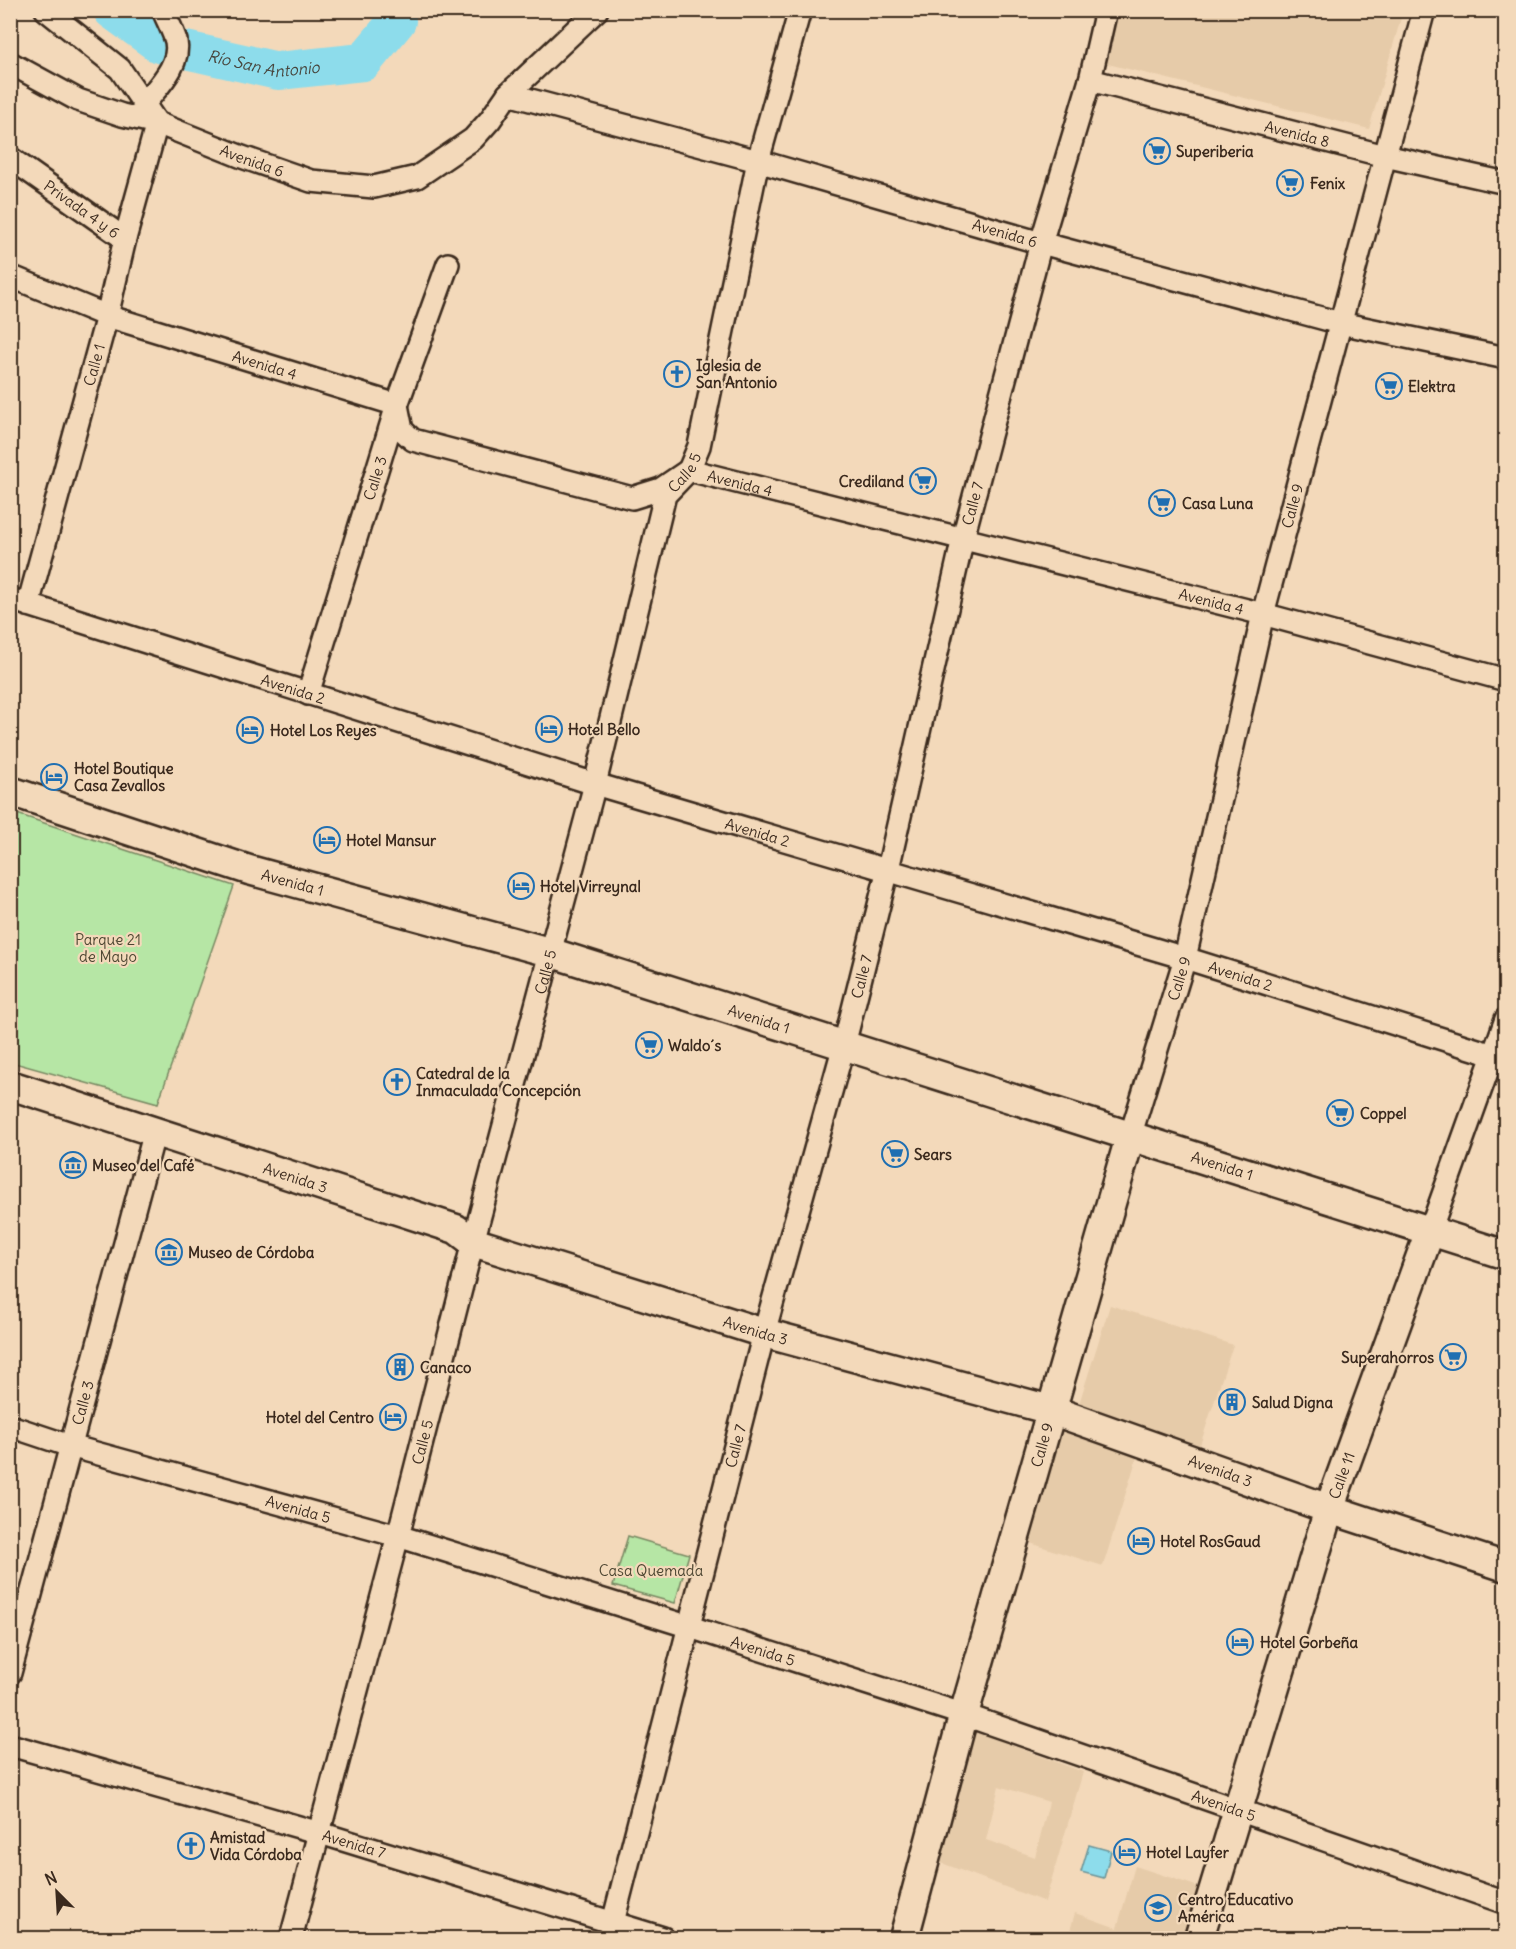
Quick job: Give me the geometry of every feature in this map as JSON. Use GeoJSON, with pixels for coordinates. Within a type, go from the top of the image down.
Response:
{"type":"FeatureCollection","features":[{"type":"Feature","properties":{"kind":"main road","name":"Avenida 1"},"geometry":{"type":"LineString","coordinates":[[10,791],[249,870],[549,952],[1506,1255]]}},
{"type":"Feature","properties":{"kind":"main road","name":"Avenida 3"},"geometry":{"type":"LineString","coordinates":[[10,1085],[456,1229],[473,1242],[764,1333],[1051,1410],[1329,1509],[1506,1567]]}},
{"type":"Feature","properties":{"kind":"main road","name":"Calle 9"},"geometry":{"type":"LineString","coordinates":[[904,1938],[1051,1410],[1130,1137]]}},
{"type":"Feature","properties":{"kind":"main road","name":"Calle 11"},"geometry":{"type":"LineString","coordinates":[[1199,1938],[1329,1509],[1430,1231]]}},
{"type":"Feature","properties":{"kind":"street"},"geometry":{"type":"LineString","coordinates":[[46,10],[120,69],[157,123]]}},
{"type":"Feature","properties":{"kind":"street"},"geometry":{"type":"LineString","coordinates":[[145,103],[175,60],[176,42],[163,10]]}},
{"type":"Feature","properties":{"kind":"street"},"geometry":{"type":"LineString","coordinates":[[508,94],[597,10]]}},
{"type":"Feature","properties":{"kind":"street","name":"Calle 5"},"geometry":{"type":"LineString","coordinates":[[291,1938],[595,784],[665,495],[689,470],[699,446],[758,161],[800,10]]}},
{"type":"Feature","properties":{"kind":"street","name":"Calle 7"},"geometry":{"type":"LineString","coordinates":[[611,1931],[764,1333],[844,1045],[888,869],[963,538],[1041,243],[1090,80],[1106,10]]}},
{"type":"Feature","properties":{"kind":"street","name":"Calle 9"},"geometry":{"type":"LineString","coordinates":[[1130,1137],[1185,958],[1263,614],[1424,10]]}},
{"type":"Feature","properties":{"kind":"street","name":"Avenida 6"},"geometry":{"type":"LineString","coordinates":[[10,63],[78,100],[122,115],[157,123],[311,181],[374,187],[417,177],[473,139],[508,94],[758,161],[1041,243],[1340,323],[1506,358]]}},
{"type":"Feature","properties":{"kind":"street","name":"Avenida 8"},"geometry":{"type":"LineString","coordinates":[[1090,80],[1385,156],[1506,183]]}},
{"type":"Feature","properties":{"kind":"street","name":"Calle 1"},"geometry":{"type":"LineString","coordinates":[[19,602],[107,316],[125,239],[157,123]]}},
{"type":"Feature","properties":{"kind":"street","name":"Privada 4 y 6"},"geometry":{"type":"LineString","coordinates":[[10,158],[125,239]]}},
{"type":"Feature","properties":{"kind":"street","name":"Calle 3"},"geometry":{"type":"LineString","coordinates":[[308,694],[398,405],[448,264]]}},
{"type":"Feature","properties":{"kind":"street","name":"Avenida 4"},"geometry":{"type":"LineString","coordinates":[[10,276],[107,316],[398,405],[402,430],[413,440],[632,498],[661,489],[689,470],[1263,614],[1506,680]]}},
{"type":"Feature","properties":{"kind":"street","name":"Avenida 2"},"geometry":{"type":"LineString","coordinates":[[19,602],[595,784],[1185,958],[1500,1057]]}},
{"type":"Feature","properties":{"kind":"street","name":"Calle 11"},"geometry":{"type":"LineString","coordinates":[[1430,1231],[1500,1057],[1506,1018]]}},
{"type":"Feature","properties":{"kind":"street","name":"Calle 3"},"geometry":{"type":"LineString","coordinates":[[10,1673],[155,1131]]}},
{"type":"Feature","properties":{"kind":"street","name":"Avenida 5"},"geometry":{"type":"LineString","coordinates":[[10,1426],[70,1446],[398,1536],[690,1627],[965,1715],[1506,1903]]}},
{"type":"Feature","properties":{"kind":"street","name":"Avenida 7"},"geometry":{"type":"LineString","coordinates":[[10,1745],[320,1833],[611,1931],[663,1938]]}},
{"type":"Feature","properties":{"kind":"shaded area"},"geometry":{"type":"Polygon","coordinates":[[[1119,11],[1403,11],[1369,129],[1104,63],[1119,11]]]}},
{"type":"Feature","properties":{"kind":"shaded area"},"geometry":{"type":"Polygon","coordinates":[[[1110,1305],[1233,1345],[1199,1448],[1078,1407],[1110,1305]]]}},
{"type":"Feature","properties":{"kind":"shaded area"},"geometry":{"type":"Polygon","coordinates":[[[1059,1427],[1138,1454],[1103,1566],[1027,1542],[1059,1427]]]}},
{"type":"Feature","properties":{"kind":"shaded area"},"geometry":{"type":"Polygon","coordinates":[[[974,1731],[1083,1772],[1045,1902],[939,1862],[974,1731]],[[999,1786],[986,1840],[1035,1857],[1049,1802],[999,1786]]]}},
{"type":"Feature","properties":{"kind":"shaded area","name":"Centro Educativo América"},"geometry":{"type":"Polygon","coordinates":[[[1135,1866],[1199,1887],[1184,1938],[1068,1938],[1075,1913],[1117,1928],[1135,1866]]]}},
{"type":"Feature","properties":{"kind":"green space","name":"Parque 21 de Mayo"},"geometry":{"type":"Polygon","coordinates":[[[11,812],[234,886],[158,1103],[11,1062],[11,812]]]}},
{"type":"Feature","properties":{"kind":"green space","name":"Casa Quemada"},"geometry":{"type":"Polygon","coordinates":[[[628,1536],[689,1554],[675,1603],[613,1586],[628,1536]]]}},
{"type":"Feature","properties":{"kind":"water"},"geometry":{"type":"Polygon","coordinates":[[[1089,1845],[1111,1851],[1104,1878],[1081,1872],[1089,1845]]]}},
{"type":"Feature","properties":{"kind":"waterway","name":"Río San Antonio"},"geometry":{"type":"LineString","coordinates":[[112,10],[159,44],[278,71],[363,62],[397,21],[396,10]]}},
{"type":"Feature","properties":{"kind":"place","name":"Superiberia"},"geometry":{"type":"Point","coordinates":[1157,151]}},
{"type":"Feature","properties":{"kind":"place","name":"Fenix"},"geometry":{"type":"Point","coordinates":[1290,183]}},
{"type":"Feature","properties":{"kind":"place","name":"Iglesia de San Antonio"},"geometry":{"type":"Point","coordinates":[677,374]}},
{"type":"Feature","properties":{"kind":"place","name":"Elektra"},"geometry":{"type":"Point","coordinates":[1389,386]}},
{"type":"Feature","properties":{"kind":"place","name":"Crediland"},"geometry":{"type":"Point","coordinates":[923,481]}},
{"type":"Feature","properties":{"kind":"place","name":"Casa Luna"},"geometry":{"type":"Point","coordinates":[1162,503]}},
{"type":"Feature","properties":{"kind":"place","name":"Hotel Bello"},"geometry":{"type":"Point","coordinates":[549,729]}},
{"type":"Feature","properties":{"kind":"place","name":"Hotel Los Reyes"},"geometry":{"type":"Point","coordinates":[250,730]}},
{"type":"Feature","properties":{"kind":"place","name":"Hotel Boutique Casa Zevallos"},"geometry":{"type":"Point","coordinates":[54,777]}},
{"type":"Feature","properties":{"kind":"place","name":"Hotel Mansur"},"geometry":{"type":"Point","coordinates":[327,840]}},
{"type":"Feature","properties":{"kind":"place","name":"Hotel Virreynal"},"geometry":{"type":"Point","coordinates":[521,886]}},
{"type":"Feature","properties":{"kind":"place","name":"Waldo´s"},"geometry":{"type":"Point","coordinates":[649,1045]}},
{"type":"Feature","properties":{"kind":"place","name":"Catedral de la Inmaculada Concepción"},"geometry":{"type":"Point","coordinates":[397,1082]}},
{"type":"Feature","properties":{"kind":"place","name":"Coppel"},"geometry":{"type":"Point","coordinates":[1340,1113]}},
{"type":"Feature","properties":{"kind":"place","name":"Sears"},"geometry":{"type":"Point","coordinates":[895,1154]}},
{"type":"Feature","properties":{"kind":"place","name":"Museo del Café"},"geometry":{"type":"Point","coordinates":[73,1165]}},
{"type":"Feature","properties":{"kind":"place","name":"Museo de Córdoba"},"geometry":{"type":"Point","coordinates":[169,1252]}},
{"type":"Feature","properties":{"kind":"place","name":"Superahorros"},"geometry":{"type":"Point","coordinates":[1453,1357]}},
{"type":"Feature","properties":{"kind":"place","name":"Canaco"},"geometry":{"type":"Point","coordinates":[400,1367]}},
{"type":"Feature","properties":{"kind":"place","name":"Salud Digna"},"geometry":{"type":"Point","coordinates":[1232,1402]}},
{"type":"Feature","properties":{"kind":"place","name":"Hotel del Centro"},"geometry":{"type":"Point","coordinates":[393,1417]}},
{"type":"Feature","properties":{"kind":"place","name":"Hotel RosGaud"},"geometry":{"type":"Point","coordinates":[1141,1541]}},
{"type":"Feature","properties":{"kind":"place","name":"Hotel Gorbeña"},"geometry":{"type":"Point","coordinates":[1240,1642]}},
{"type":"Feature","properties":{"kind":"place","name":"Amistad Vida Córdoba"},"geometry":{"type":"Point","coordinates":[191,1846]}},
{"type":"Feature","properties":{"kind":"place","name":"Hotel Layfer"},"geometry":{"type":"Point","coordinates":[1127,1852]}},
{"type":"Feature","properties":{"kind":"place","name":"Centro Educativo América"},"geometry":{"type":"Point","coordinates":[1158,1908]}}]}
